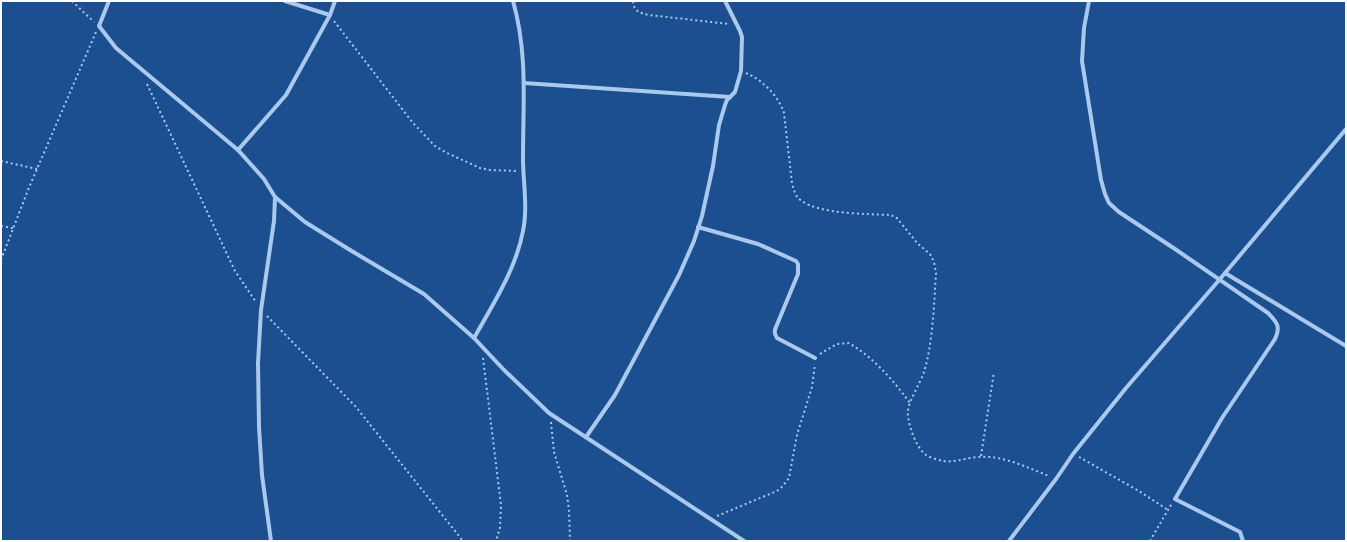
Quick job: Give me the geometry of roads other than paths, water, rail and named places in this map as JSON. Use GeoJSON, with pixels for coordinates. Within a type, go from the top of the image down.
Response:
{"type":"FeatureCollection","features":[{"type":"Feature","properties":{"kind":"street"},"geometry":{"type":"LineString","coordinates":[[109,1],[99,26],[116,48],[238,150],[264,179],[275,197],[305,222],[424,294],[481,344],[504,370],[549,413],[744,541]]}},
{"type":"Feature","properties":{"kind":"street"},"geometry":{"type":"LineString","coordinates":[[285,1],[330,15]]}},
{"type":"Feature","properties":{"kind":"street"},"geometry":{"type":"LineString","coordinates":[[238,150],[286,95],[330,15],[335,1]]}},
{"type":"Feature","properties":{"kind":"street"},"geometry":{"type":"LineString","coordinates":[[474,338],[509,273],[518,250],[523,230],[525,207],[523,59],[521,35],[513,1]]}},
{"type":"Feature","properties":{"kind":"street"},"geometry":{"type":"LineString","coordinates":[[586,437],[615,395],[679,275],[698,227],[707,194],[724,105],[735,92],[741,71],[742,37],[725,1]]}},
{"type":"Feature","properties":{"kind":"street"},"geometry":{"type":"LineString","coordinates":[[1089,1],[1084,28],[1082,61],[1101,180],[1109,203],[1119,212],[1220,279],[1268,313],[1278,326],[1278,333],[1222,418],[1175,499],[1240,532],[1243,541]]}},
{"type":"Feature","properties":{"kind":"street"},"geometry":{"type":"LineString","coordinates":[[524,83],[730,97]]}},
{"type":"Feature","properties":{"kind":"street"},"geometry":{"type":"LineString","coordinates":[[1009,541],[1073,454],[1126,388],[1346,129]]}},
{"type":"Feature","properties":{"kind":"street"},"geometry":{"type":"LineString","coordinates":[[271,541],[262,475],[259,427],[258,363],[261,310],[274,220],[275,197]]}},
{"type":"Feature","properties":{"kind":"street"},"geometry":{"type":"LineString","coordinates":[[698,227],[758,244],[796,261],[798,264],[798,274],[776,327],[775,335],[777,338],[815,358]]}},
{"type":"Feature","properties":{"kind":"street"},"geometry":{"type":"LineString","coordinates":[[1225,273],[1346,346]]}}]}
